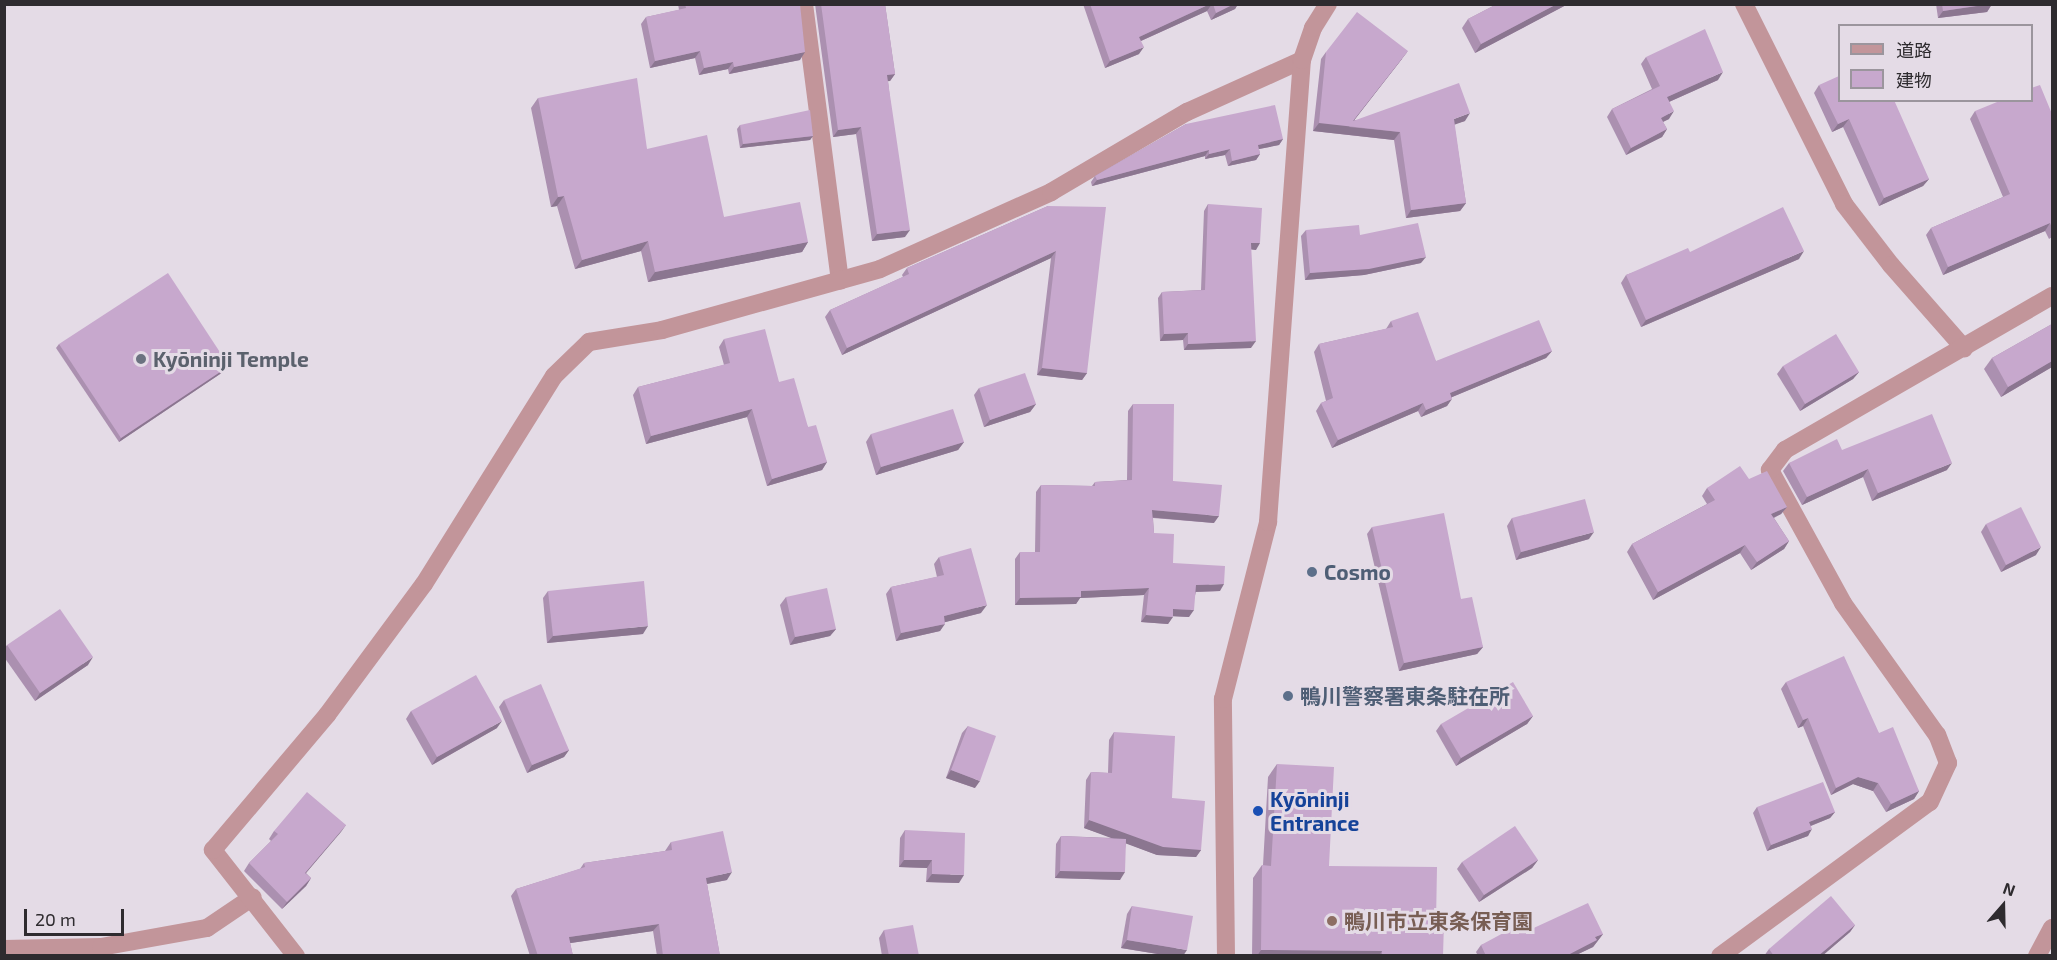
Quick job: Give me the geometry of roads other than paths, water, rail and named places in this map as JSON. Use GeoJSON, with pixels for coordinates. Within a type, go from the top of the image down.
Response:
{"type":"FeatureCollection","features":[{"type":"Feature","properties":{"kind":"street"},"geometry":{"type":"LineString","coordinates":[[804,4],[840,280]]}},
{"type":"Feature","properties":{"kind":"street"},"geometry":{"type":"LineString","coordinates":[[1226,956],[1223,699],[1268,522],[1302,60],[1313,28],[1328,4]]}},
{"type":"Feature","properties":{"kind":"street"},"geometry":{"type":"LineString","coordinates":[[1744,4],[1844,204],[1891,265],[1964,348]]}},
{"type":"Feature","properties":{"kind":"street"},"geometry":{"type":"LineString","coordinates":[[296,956],[253,897],[213,850],[327,716],[424,584],[554,376],[589,342],[662,330],[880,269],[1051,192],[1187,112],[1302,60]]}},
{"type":"Feature","properties":{"kind":"street"},"geometry":{"type":"LineString","coordinates":[[1720,956],[1930,802],[1948,763],[1937,735],[1843,603],[1770,470],[1785,450],[2052,296]]}},
{"type":"Feature","properties":{"kind":"street"},"geometry":{"type":"LineString","coordinates":[[4,949],[101,947],[207,928],[253,897]]}},
{"type":"Feature","properties":{"kind":"street"},"geometry":{"type":"LineString","coordinates":[[2037,956],[2052,928]]}},
{"type":"Feature","properties":{"kind":"place","name":"Kyōninji Temple"},"geometry":{"type":"Point","coordinates":[141,359]}},
{"type":"Feature","properties":{"kind":"place","name":"Cosmo"},"geometry":{"type":"Point","coordinates":[1312,572]}},
{"type":"Feature","properties":{"kind":"place","name":"鴨川警察署東条駐在所"},"geometry":{"type":"Point","coordinates":[1288,696]}},
{"type":"Feature","properties":{"kind":"place","name":"Kyōninji Entrance"},"geometry":{"type":"Point","coordinates":[1258,811]}},
{"type":"Feature","properties":{"kind":"place","name":"鴨川市立東条保育園"},"geometry":{"type":"Point","coordinates":[1332,921]}}]}
